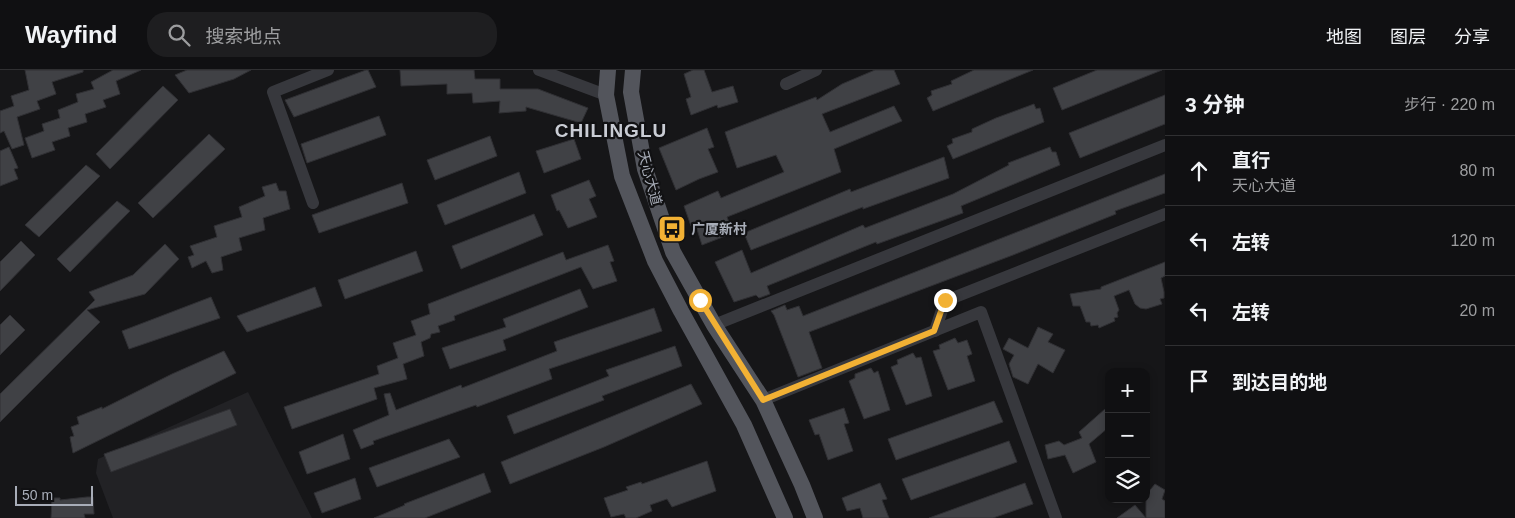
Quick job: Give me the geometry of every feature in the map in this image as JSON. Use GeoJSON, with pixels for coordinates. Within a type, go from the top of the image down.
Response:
{"type":"FeatureCollection","features":[{"type":"Feature","properties":{"kind":"main road","name":"天心大道"},"geometry":{"type":"LineString","coordinates":[[608,70],[606,95],[622,176],[655,261],[744,424],[785,518]]}},
{"type":"Feature","properties":{"kind":"main road","name":"天心大道"},"geometry":{"type":"LineString","coordinates":[[633,70],[631,92],[645,169],[673,252],[714,325],[763,400],[815,518]]}},
{"type":"Feature","properties":{"kind":"street"},"geometry":{"type":"LineString","coordinates":[[313,203],[273,92],[328,70]]}},
{"type":"Feature","properties":{"kind":"street"},"geometry":{"type":"LineString","coordinates":[[539,70],[606,95]]}},
{"type":"Feature","properties":{"kind":"street"},"geometry":{"type":"LineString","coordinates":[[786,84],[816,70]]}},
{"type":"Feature","properties":{"kind":"street"},"geometry":{"type":"LineString","coordinates":[[714,325],[1165,145]]}},
{"type":"Feature","properties":{"kind":"street"},"geometry":{"type":"LineString","coordinates":[[934,331],[945,300],[1165,214]]}},
{"type":"Feature","properties":{"kind":"street"},"geometry":{"type":"LineString","coordinates":[[763,400],[981,312],[1056,518]]}},
{"type":"Feature","properties":{"kind":"shaded area"},"geometry":{"type":"Polygon","coordinates":[[[248,392],[312,518],[113,518],[96,473],[98,459],[248,392]]]}},
{"type":"Feature","properties":{"kind":"building"},"geometry":{"type":"Polygon","coordinates":[[[25,70],[83,70],[83,72],[52,82],[56,94],[37,101],[40,109],[17,117],[24,145],[12,149],[4,131],[0,133],[0,111],[14,106],[11,96],[29,90],[25,70]]]}},
{"type":"Feature","properties":{"kind":"building"},"geometry":{"type":"Polygon","coordinates":[[[113,70],[141,70],[116,81],[120,94],[103,100],[106,107],[85,114],[87,122],[68,128],[70,136],[52,142],[55,150],[32,158],[25,138],[44,131],[42,124],[60,118],[58,110],[78,102],[76,94],[94,89],[91,82],[113,70]]]}},
{"type":"Feature","properties":{"kind":"building"},"geometry":{"type":"Polygon","coordinates":[[[187,70],[251,70],[234,79],[189,93],[175,75],[187,70]]]}},
{"type":"Feature","properties":{"kind":"building"},"geometry":{"type":"Polygon","coordinates":[[[368,70],[376,87],[294,117],[285,100],[368,70]]]}},
{"type":"Feature","properties":{"kind":"building"},"geometry":{"type":"Polygon","coordinates":[[[400,70],[474,70],[475,79],[500,79],[500,89],[538,89],[588,108],[581,123],[526,107],[526,111],[499,113],[500,101],[473,103],[472,93],[447,94],[447,84],[401,86],[400,70]]]}},
{"type":"Feature","properties":{"kind":"building"},"geometry":{"type":"Polygon","coordinates":[[[693,70],[704,70],[712,92],[733,86],[738,102],[718,108],[717,105],[691,115],[686,99],[691,97],[684,74],[693,70]]]}},
{"type":"Feature","properties":{"kind":"building"},"geometry":{"type":"Polygon","coordinates":[[[875,70],[894,70],[900,84],[822,114],[830,132],[894,106],[902,121],[834,149],[841,172],[727,217],[733,233],[702,245],[695,223],[691,226],[684,206],[718,191],[721,198],[784,172],[776,155],[737,168],[725,132],[816,97],[817,100],[842,84],[875,70]]]}},
{"type":"Feature","properties":{"kind":"building"},"geometry":{"type":"Polygon","coordinates":[[[974,70],[1033,70],[933,111],[927,98],[932,95],[931,91],[952,84],[951,81],[974,70]]]}},
{"type":"Feature","properties":{"kind":"building"},"geometry":{"type":"Polygon","coordinates":[[[1097,70],[1162,70],[1062,110],[1053,88],[1097,70]]]}},
{"type":"Feature","properties":{"kind":"building"},"geometry":{"type":"Polygon","coordinates":[[[163,86],[178,100],[110,169],[96,154],[163,86]]]}},
{"type":"Feature","properties":{"kind":"building"},"geometry":{"type":"Polygon","coordinates":[[[1165,95],[1165,124],[1080,158],[1069,133],[1165,95]]]}},
{"type":"Feature","properties":{"kind":"building"},"geometry":{"type":"Polygon","coordinates":[[[1034,104],[1036,109],[1040,108],[1044,122],[953,159],[947,146],[953,143],[952,139],[972,132],[972,129],[996,118],[1034,104]]]}},
{"type":"Feature","properties":{"kind":"building"},"geometry":{"type":"Polygon","coordinates":[[[379,116],[386,135],[307,163],[301,144],[379,116]]]}},
{"type":"Feature","properties":{"kind":"building"},"geometry":{"type":"Polygon","coordinates":[[[707,128],[714,147],[708,149],[718,172],[676,190],[659,148],[707,128]]]}},
{"type":"Feature","properties":{"kind":"building"},"geometry":{"type":"Polygon","coordinates":[[[209,134],[225,149],[153,218],[138,203],[209,134]]]}},
{"type":"Feature","properties":{"kind":"building"},"geometry":{"type":"Polygon","coordinates":[[[490,136],[497,156],[435,180],[427,160],[490,136]]]}},
{"type":"Feature","properties":{"kind":"building"},"geometry":{"type":"Polygon","coordinates":[[[574,139],[581,159],[544,173],[536,151],[574,139]]]}},
{"type":"Feature","properties":{"kind":"building"},"geometry":{"type":"Polygon","coordinates":[[[9,147],[18,168],[14,169],[18,179],[0,186],[0,151],[9,147]]]}},
{"type":"Feature","properties":{"kind":"building"},"geometry":{"type":"Polygon","coordinates":[[[1050,147],[1052,152],[1056,152],[1060,165],[961,206],[963,213],[877,244],[876,242],[767,286],[770,294],[759,298],[756,295],[734,302],[715,262],[742,250],[751,273],[863,225],[865,228],[953,194],[1009,165],[1008,163],[1050,147]]]}},
{"type":"Feature","properties":{"kind":"building"},"geometry":{"type":"Polygon","coordinates":[[[944,157],[949,178],[863,209],[863,207],[751,250],[744,233],[850,189],[851,192],[944,157]]]}},
{"type":"Feature","properties":{"kind":"building"},"geometry":{"type":"Polygon","coordinates":[[[86,165],[100,176],[39,237],[25,225],[86,165]]]}},
{"type":"Feature","properties":{"kind":"building"},"geometry":{"type":"Polygon","coordinates":[[[519,172],[526,193],[445,225],[437,205],[519,172]]]}},
{"type":"Feature","properties":{"kind":"building"},"geometry":{"type":"Polygon","coordinates":[[[1165,174],[1165,193],[1115,211],[1116,214],[1013,255],[809,332],[822,368],[798,377],[771,311],[785,305],[787,310],[799,306],[803,316],[1165,174]]]}},
{"type":"Feature","properties":{"kind":"building"},"geometry":{"type":"Polygon","coordinates":[[[589,180],[596,196],[589,199],[597,217],[568,228],[559,210],[557,211],[551,195],[589,180]]]}},
{"type":"Feature","properties":{"kind":"building"},"geometry":{"type":"Polygon","coordinates":[[[276,183],[279,191],[286,191],[290,209],[263,218],[265,230],[239,238],[242,250],[221,257],[223,270],[212,273],[206,261],[192,268],[188,257],[194,255],[190,246],[217,237],[214,226],[242,217],[239,207],[265,196],[262,187],[276,183]]]}},
{"type":"Feature","properties":{"kind":"building"},"geometry":{"type":"Polygon","coordinates":[[[402,183],[408,203],[319,233],[312,215],[402,183]]]}},
{"type":"Feature","properties":{"kind":"building"},"geometry":{"type":"Polygon","coordinates":[[[117,201],[130,211],[70,272],[57,259],[117,201]]]}},
{"type":"Feature","properties":{"kind":"building"},"geometry":{"type":"Polygon","coordinates":[[[534,214],[543,235],[461,269],[452,246],[534,214]]]}},
{"type":"Feature","properties":{"kind":"building"},"geometry":{"type":"Polygon","coordinates":[[[21,241],[35,255],[0,291],[0,262],[21,241]]]}},
{"type":"Feature","properties":{"kind":"building"},"geometry":{"type":"Polygon","coordinates":[[[165,244],[179,259],[145,294],[87,310],[100,322],[0,422],[0,394],[95,300],[89,292],[133,275],[165,244]]]}},
{"type":"Feature","properties":{"kind":"building"},"geometry":{"type":"Polygon","coordinates":[[[608,245],[614,261],[610,262],[617,281],[593,289],[581,267],[454,316],[455,320],[438,326],[440,332],[431,334],[430,338],[421,342],[424,356],[403,364],[407,379],[374,388],[377,399],[292,429],[284,407],[379,374],[377,366],[398,358],[393,343],[416,335],[411,321],[430,314],[428,304],[563,252],[566,260],[608,245]]]}},
{"type":"Feature","properties":{"kind":"building"},"geometry":{"type":"Polygon","coordinates":[[[416,251],[423,271],[345,299],[338,280],[416,251]]]}},
{"type":"Feature","properties":{"kind":"building"},"geometry":{"type":"Polygon","coordinates":[[[1165,262],[1165,276],[1161,278],[1164,292],[1164,298],[1160,299],[1162,304],[1146,309],[1140,308],[1135,304],[1129,290],[1114,296],[1119,310],[1117,313],[1118,317],[1114,318],[1115,321],[1099,328],[1098,325],[1091,326],[1090,322],[1086,322],[1080,306],[1073,306],[1070,294],[1101,289],[1101,287],[1165,262]]]}},
{"type":"Feature","properties":{"kind":"building"},"geometry":{"type":"Polygon","coordinates":[[[315,287],[322,306],[247,332],[237,316],[315,287]]]}},
{"type":"Feature","properties":{"kind":"building"},"geometry":{"type":"Polygon","coordinates":[[[580,289],[588,307],[503,340],[506,350],[450,369],[442,348],[506,327],[503,319],[580,289]]]}},
{"type":"Feature","properties":{"kind":"building"},"geometry":{"type":"Polygon","coordinates":[[[211,297],[220,318],[129,349],[122,331],[211,297]]]}},
{"type":"Feature","properties":{"kind":"building"},"geometry":{"type":"Polygon","coordinates":[[[654,308],[662,331],[549,369],[552,379],[477,407],[476,405],[373,441],[374,444],[361,449],[353,430],[389,415],[384,394],[390,393],[396,410],[461,385],[462,388],[557,351],[554,342],[654,308]]]}},
{"type":"Feature","properties":{"kind":"building"},"geometry":{"type":"Polygon","coordinates":[[[10,315],[25,330],[0,355],[0,325],[10,315]]]}},
{"type":"Feature","properties":{"kind":"building"},"geometry":{"type":"Polygon","coordinates":[[[1038,327],[1053,334],[1048,342],[1065,350],[1053,373],[1038,364],[1028,384],[1013,377],[1009,364],[1014,355],[1003,349],[1009,338],[1028,348],[1038,327]]]}},
{"type":"Feature","properties":{"kind":"building"},"geometry":{"type":"Polygon","coordinates":[[[955,338],[958,343],[967,340],[972,354],[967,356],[975,381],[948,390],[933,351],[940,349],[939,345],[955,338]]]}},
{"type":"Feature","properties":{"kind":"building"},"geometry":{"type":"Polygon","coordinates":[[[675,346],[682,366],[602,396],[604,400],[514,434],[507,416],[609,376],[606,370],[675,346]]]}},
{"type":"Feature","properties":{"kind":"building"},"geometry":{"type":"Polygon","coordinates":[[[224,351],[236,373],[73,453],[70,437],[74,436],[71,427],[79,424],[77,417],[102,407],[102,409],[172,374],[224,351]]]}},
{"type":"Feature","properties":{"kind":"building"},"geometry":{"type":"Polygon","coordinates":[[[913,353],[916,358],[921,357],[932,396],[906,405],[891,367],[898,364],[897,360],[913,353]]]}},
{"type":"Feature","properties":{"kind":"building"},"geometry":{"type":"Polygon","coordinates":[[[871,368],[874,373],[878,371],[890,410],[864,419],[849,381],[855,378],[855,374],[871,368]]]}},
{"type":"Feature","properties":{"kind":"building"},"geometry":{"type":"Polygon","coordinates":[[[691,384],[702,404],[604,447],[510,484],[501,462],[691,384]]]}},
{"type":"Feature","properties":{"kind":"building"},"geometry":{"type":"Polygon","coordinates":[[[994,401],[1003,422],[896,460],[888,439],[994,401]]]}},
{"type":"Feature","properties":{"kind":"building"},"geometry":{"type":"Polygon","coordinates":[[[844,408],[849,423],[844,424],[853,451],[828,460],[819,434],[815,435],[809,420],[844,408]]]}},
{"type":"Feature","properties":{"kind":"building"},"geometry":{"type":"Polygon","coordinates":[[[230,409],[237,425],[111,472],[104,454],[230,409]]]}},
{"type":"Feature","properties":{"kind":"building"},"geometry":{"type":"Polygon","coordinates":[[[1105,409],[1105,430],[1089,444],[1096,462],[1073,473],[1065,455],[1048,459],[1045,445],[1059,441],[1064,445],[1082,438],[1079,432],[1105,409]]]}},
{"type":"Feature","properties":{"kind":"building"},"geometry":{"type":"Polygon","coordinates":[[[343,434],[350,459],[307,474],[299,452],[343,434]]]}},
{"type":"Feature","properties":{"kind":"building"},"geometry":{"type":"Polygon","coordinates":[[[449,439],[460,457],[377,487],[369,468],[449,439]]]}},
{"type":"Feature","properties":{"kind":"building"},"geometry":{"type":"Polygon","coordinates":[[[1009,441],[1017,462],[911,500],[902,479],[1009,441]]]}},
{"type":"Feature","properties":{"kind":"building"},"geometry":{"type":"Polygon","coordinates":[[[707,461],[716,491],[672,507],[667,499],[650,505],[652,511],[636,518],[626,518],[624,514],[611,517],[604,498],[628,490],[626,487],[641,482],[642,484],[707,461]]]}},
{"type":"Feature","properties":{"kind":"building"},"geometry":{"type":"Polygon","coordinates":[[[484,473],[491,492],[425,518],[374,518],[404,504],[484,473]]]}},
{"type":"Feature","properties":{"kind":"building"},"geometry":{"type":"Polygon","coordinates":[[[355,478],[361,499],[322,513],[314,493],[355,478]]]}},
{"type":"Feature","properties":{"kind":"building"},"geometry":{"type":"Polygon","coordinates":[[[880,483],[887,499],[882,500],[889,518],[863,518],[860,508],[847,511],[842,498],[880,483]]]}},
{"type":"Feature","properties":{"kind":"building"},"geometry":{"type":"Polygon","coordinates":[[[1025,483],[1033,504],[993,518],[929,518],[1025,483]]]}},
{"type":"Feature","properties":{"kind":"building"},"geometry":{"type":"Polygon","coordinates":[[[1155,484],[1165,490],[1162,499],[1165,501],[1165,518],[1146,518],[1146,503],[1150,503],[1150,490],[1155,484]]]}},
{"type":"Feature","properties":{"kind":"building"},"geometry":{"type":"Polygon","coordinates":[[[93,497],[94,514],[84,514],[85,518],[51,518],[52,498],[60,498],[60,500],[93,497]]]}},
{"type":"Feature","properties":{"kind":"building"},"geometry":{"type":"Polygon","coordinates":[[[1135,505],[1146,518],[1117,518],[1135,505]]]}},
{"type":"Feature","properties":{"kind":"place","name":"广厦新村"},"geometry":{"type":"Point","coordinates":[672,229]}},
{"type":"Feature","properties":{"kind":"district","name":"CHILINGLU"},"geometry":{"type":"Point","coordinates":[611,130]}},
{"type":"Feature","properties":{"kind":"route"},"geometry":{"type":"LineString","coordinates":[[700,300],[763,400],[934,331],[945,300]]}}]}
